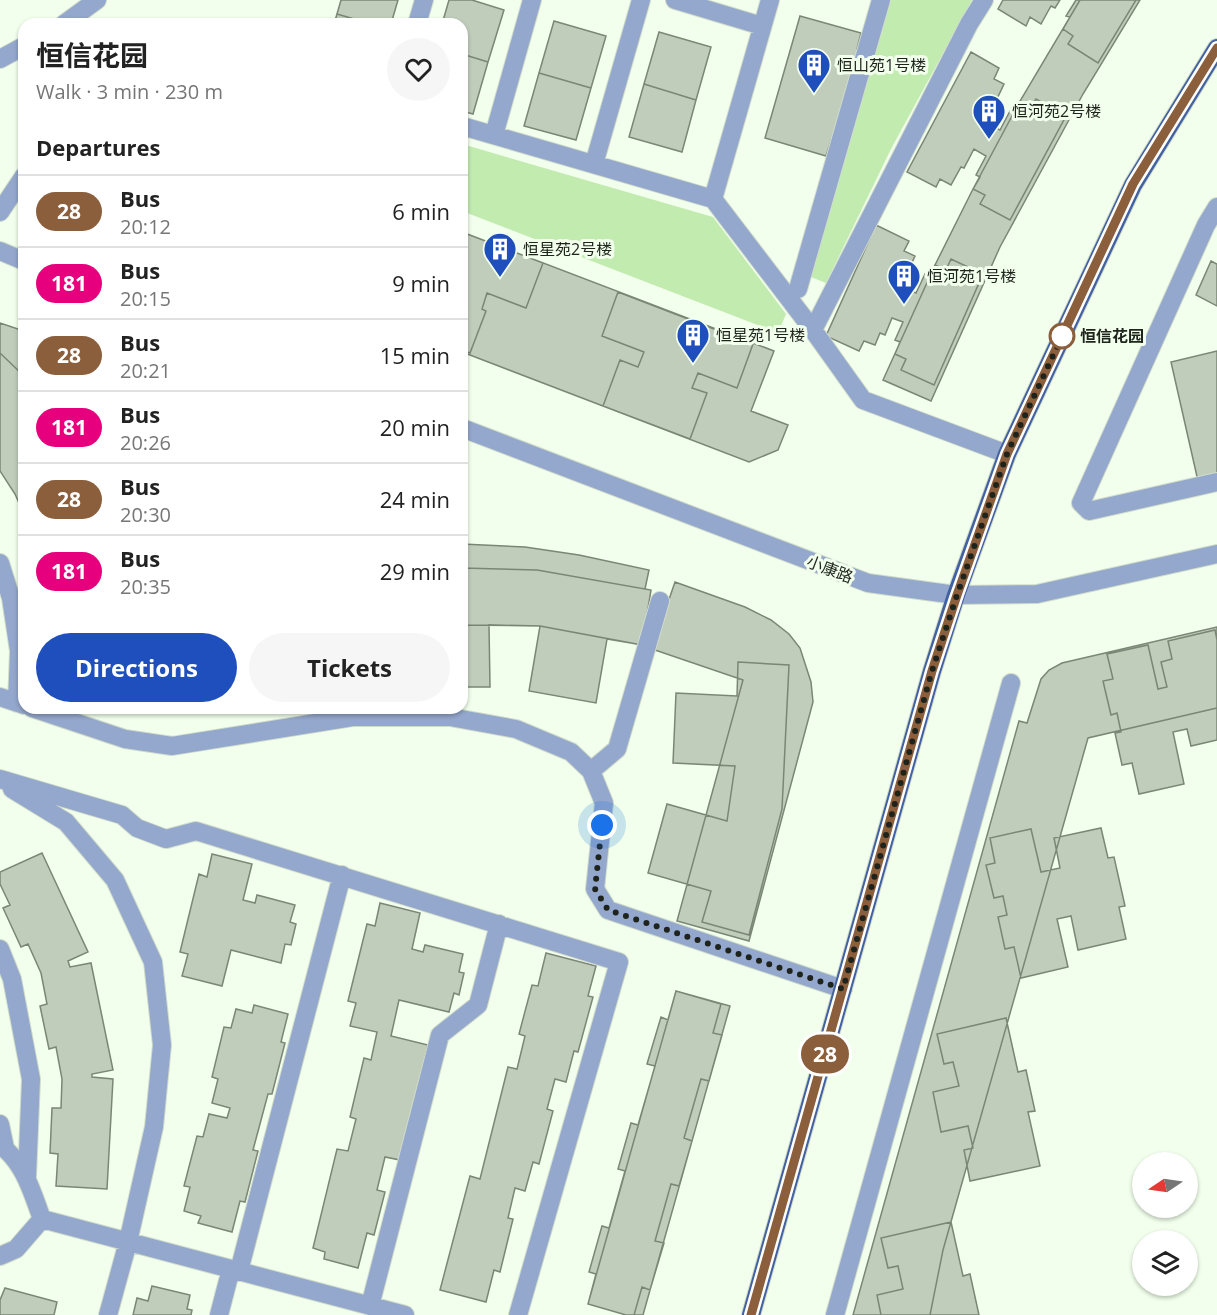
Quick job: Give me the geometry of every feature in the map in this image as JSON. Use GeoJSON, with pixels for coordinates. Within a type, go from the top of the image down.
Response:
{"type":"FeatureCollection","features":[{"type":"Feature","properties":{"kind":"main road"},"geometry":{"type":"LineString","coordinates":[[751,1315],[932,671],[1007,454],[1133,184],[1217,48]]}},
{"type":"Feature","properties":{"kind":"street"},"geometry":{"type":"LineString","coordinates":[[72,18],[97,0]]}},
{"type":"Feature","properties":{"kind":"street"},"geometry":{"type":"LineString","coordinates":[[419,18],[424,0]]}},
{"type":"Feature","properties":{"kind":"street"},"geometry":{"type":"LineString","coordinates":[[594,164],[641,0]]}},
{"type":"Feature","properties":{"kind":"street"},"geometry":{"type":"LineString","coordinates":[[675,0],[762,26]]}},
{"type":"Feature","properties":{"kind":"street"},"geometry":{"type":"LineString","coordinates":[[713,199],[770,0]]}},
{"type":"Feature","properties":{"kind":"street"},"geometry":{"type":"LineString","coordinates":[[798,290],[881,0]]}},
{"type":"Feature","properties":{"kind":"street"},"geometry":{"type":"LineString","coordinates":[[813,330],[964,34],[984,0]]}},
{"type":"Feature","properties":{"kind":"street"},"geometry":{"type":"LineString","coordinates":[[494,135],[528,1]]}},
{"type":"Feature","properties":{"kind":"street"},"geometry":{"type":"LineString","coordinates":[[0,59],[18,49]]}},
{"type":"Feature","properties":{"kind":"street"},"geometry":{"type":"LineString","coordinates":[[468,128],[713,199],[863,400],[1007,454]]}},
{"type":"Feature","properties":{"kind":"street"},"geometry":{"type":"LineString","coordinates":[[0,212],[18,185]]}},
{"type":"Feature","properties":{"kind":"street"},"geometry":{"type":"LineString","coordinates":[[1217,207],[1212,227],[1081,503],[1089,511],[1217,482]]}},
{"type":"Feature","properties":{"kind":"street"},"geometry":{"type":"LineString","coordinates":[[0,251],[18,258]]}},
{"type":"Feature","properties":{"kind":"street","name":"小康路"},"geometry":{"type":"LineString","coordinates":[[468,430],[868,583],[957,595],[1037,594],[1217,554]]}},
{"type":"Feature","properties":{"kind":"street"},"geometry":{"type":"LineString","coordinates":[[0,563],[11,598],[18,644]]}},
{"type":"Feature","properties":{"kind":"street"},"geometry":{"type":"LineString","coordinates":[[591,771],[617,749],[660,601]]}},
{"type":"Feature","properties":{"kind":"street"},"geometry":{"type":"LineString","coordinates":[[835,1315],[1011,683]]}},
{"type":"Feature","properties":{"kind":"street"},"geometry":{"type":"LineString","coordinates":[[51,714],[125,739],[172,746],[353,717],[450,717],[516,729],[571,752],[591,771],[604,803],[595,889],[608,910],[843,989]]}},
{"type":"Feature","properties":{"kind":"street"},"geometry":{"type":"LineString","coordinates":[[0,780],[122,815],[136,828],[166,839],[196,831],[619,962],[518,1315]]}},
{"type":"Feature","properties":{"kind":"street"},"geometry":{"type":"LineString","coordinates":[[0,780],[66,822],[115,880],[153,962],[162,1045],[154,1126],[128,1242],[108,1315]]}},
{"type":"Feature","properties":{"kind":"street"},"geometry":{"type":"LineString","coordinates":[[219,1315],[235,1270],[342,875]]}},
{"type":"Feature","properties":{"kind":"street"},"geometry":{"type":"LineString","coordinates":[[358,1307],[440,1035],[478,1005],[499,924]]}},
{"type":"Feature","properties":{"kind":"street"},"geometry":{"type":"LineString","coordinates":[[0,949],[12,979],[31,1079],[27,1177]]}},
{"type":"Feature","properties":{"kind":"street"},"geometry":{"type":"LineString","coordinates":[[0,1124],[3,1146],[27,1177],[42,1219]]}},
{"type":"Feature","properties":{"kind":"street"},"geometry":{"type":"LineString","coordinates":[[42,1219],[235,1270],[358,1307],[405,1315]]}},
{"type":"Feature","properties":{"kind":"street"},"geometry":{"type":"LineString","coordinates":[[0,1256],[16,1249],[42,1219]]}},
{"type":"Feature","properties":{"kind":"green space"},"geometry":{"type":"Polygon","coordinates":[[[891,0],[972,0],[891,149],[826,283],[811,277],[891,0]]]}},
{"type":"Feature","properties":{"kind":"green space"},"geometry":{"type":"Polygon","coordinates":[[[468,146],[713,217],[786,314],[778,333],[468,213],[468,146]]]}},
{"type":"Feature","properties":{"kind":"building"},"geometry":{"type":"Polygon","coordinates":[[[341,0],[398,0],[393,18],[351,18],[337,14],[341,0]]]}},
{"type":"Feature","properties":{"kind":"building"},"geometry":{"type":"Polygon","coordinates":[[[449,0],[472,0],[504,10],[488,62],[468,56],[468,18],[444,18],[449,0]]]}},
{"type":"Feature","properties":{"kind":"building"},"geometry":{"type":"Polygon","coordinates":[[[1003,0],[1060,0],[1055,8],[1051,6],[1041,24],[1030,17],[1026,26],[998,9],[1003,0]]]}},
{"type":"Feature","properties":{"kind":"building"},"geometry":{"type":"Polygon","coordinates":[[[1076,0],[1136,0],[1098,63],[1068,44],[1073,36],[1063,29],[1070,17],[1066,16],[1076,0]]]}},
{"type":"Feature","properties":{"kind":"building"},"geometry":{"type":"Polygon","coordinates":[[[1080,0],[1140,0],[1083,94],[1000,247],[931,401],[883,380],[935,265],[973,189],[1020,101],[1080,0]]]}},
{"type":"Feature","properties":{"kind":"building"},"geometry":{"type":"Polygon","coordinates":[[[337,14],[351,18],[336,18],[337,14]]]}},
{"type":"Feature","properties":{"kind":"building","name":"恒山苑1号楼"},"geometry":{"type":"Polygon","coordinates":[[[800,16],[861,33],[857,49],[863,51],[837,139],[832,138],[826,156],[765,138],[800,16]]]}},
{"type":"Feature","properties":{"kind":"building"},"geometry":{"type":"Polygon","coordinates":[[[554,21],[606,36],[591,88],[539,73],[554,21]]]}},
{"type":"Feature","properties":{"kind":"building"},"geometry":{"type":"Polygon","coordinates":[[[659,32],[711,47],[696,100],[644,84],[659,32]]]}},
{"type":"Feature","properties":{"kind":"building","name":"恒河苑2号楼"},"geometry":{"type":"Polygon","coordinates":[[[971,52],[999,68],[994,79],[1004,84],[995,103],[998,104],[988,124],[1000,130],[1010,111],[1013,113],[1020,101],[1031,107],[1036,99],[1066,116],[1010,220],[980,204],[985,195],[973,189],[980,177],[976,175],[986,156],[974,149],[964,168],[961,167],[951,185],[940,179],[936,187],[907,172],[971,52]]]}},
{"type":"Feature","properties":{"kind":"building"},"geometry":{"type":"Polygon","coordinates":[[[468,56],[488,62],[473,114],[468,113],[468,56]]]}},
{"type":"Feature","properties":{"kind":"building"},"geometry":{"type":"Polygon","coordinates":[[[539,73],[591,88],[576,140],[524,126],[539,73]]]}},
{"type":"Feature","properties":{"kind":"building"},"geometry":{"type":"Polygon","coordinates":[[[644,84],[696,100],[682,152],[629,137],[644,84]]]}},
{"type":"Feature","properties":{"kind":"building","name":"恒河苑1号楼"},"geometry":{"type":"Polygon","coordinates":[[[876,225],[909,241],[904,251],[915,256],[910,267],[914,269],[905,288],[916,293],[925,274],[930,276],[935,265],[946,270],[951,259],[983,274],[934,385],[901,370],[906,359],[895,354],[900,342],[895,340],[903,322],[892,318],[885,335],[880,333],[875,345],[864,341],[859,351],[826,336],[876,225]]]}},
{"type":"Feature","properties":{"kind":"building","name":"恒星苑2号楼"},"geometry":{"type":"Polygon","coordinates":[[[468,234],[543,263],[526,308],[487,293],[482,309],[486,311],[470,353],[468,352],[468,234]]]}},
{"type":"Feature","properties":{"kind":"building"},"geometry":{"type":"Polygon","coordinates":[[[468,234],[774,351],[751,411],[788,425],[778,450],[749,462],[468,354],[468,234]]]}},
{"type":"Feature","properties":{"kind":"building"},"geometry":{"type":"Polygon","coordinates":[[[1211,261],[1217,264],[1217,306],[1196,295],[1211,261]]]}},
{"type":"Feature","properties":{"kind":"building","name":"恒星苑1号楼"},"geometry":{"type":"Polygon","coordinates":[[[618,292],[753,344],[737,388],[698,373],[692,388],[707,393],[690,439],[603,406],[620,360],[638,367],[644,352],[602,336],[618,292]]]}},
{"type":"Feature","properties":{"kind":"building"},"geometry":{"type":"Polygon","coordinates":[[[0,323],[18,329],[18,501],[0,471],[0,323]]]}},
{"type":"Feature","properties":{"kind":"building"},"geometry":{"type":"Polygon","coordinates":[[[1217,351],[1217,477],[1198,481],[1171,362],[1217,351]]]}},
{"type":"Feature","properties":{"kind":"building"},"geometry":{"type":"Polygon","coordinates":[[[0,353],[18,370],[18,501],[0,471],[0,353]]]}},
{"type":"Feature","properties":{"kind":"building"},"geometry":{"type":"Polygon","coordinates":[[[468,544],[525,547],[579,555],[649,570],[645,589],[651,590],[642,645],[540,626],[468,625],[468,544]]]}},
{"type":"Feature","properties":{"kind":"building"},"geometry":{"type":"Polygon","coordinates":[[[468,568],[537,570],[651,590],[642,645],[607,639],[596,703],[529,691],[540,626],[489,625],[490,687],[468,687],[468,568]]]}},
{"type":"Feature","properties":{"kind":"building"},"geometry":{"type":"Polygon","coordinates":[[[675,582],[745,607],[771,620],[789,634],[800,648],[811,682],[813,702],[749,941],[677,921],[743,680],[652,649],[675,582]]]}},
{"type":"Feature","properties":{"kind":"building"},"geometry":{"type":"Polygon","coordinates":[[[1217,627],[1217,708],[1088,738],[943,1250],[930,1315],[853,1315],[1019,721],[1027,723],[1041,679],[1049,670],[1062,663],[1217,627]]]}},
{"type":"Feature","properties":{"kind":"building"},"geometry":{"type":"Polygon","coordinates":[[[1215,630],[1217,640],[1217,740],[1191,746],[1187,729],[1173,732],[1184,784],[1139,794],[1132,763],[1122,765],[1115,733],[1121,732],[1117,713],[1111,715],[1103,681],[1113,679],[1107,654],[1148,645],[1158,689],[1167,687],[1161,662],[1172,659],[1168,641],[1215,630]]]}},
{"type":"Feature","properties":{"kind":"building"},"geometry":{"type":"Polygon","coordinates":[[[738,662],[789,665],[782,809],[749,935],[702,922],[711,891],[648,873],[667,804],[727,821],[735,766],[673,763],[676,693],[737,696],[738,662]]]}},
{"type":"Feature","properties":{"kind":"building"},"geometry":{"type":"Polygon","coordinates":[[[1101,828],[1108,858],[1114,857],[1125,906],[1119,907],[1126,939],[1078,950],[1071,916],[1057,919],[1068,967],[1021,978],[1014,947],[1005,949],[998,917],[1007,915],[1003,896],[994,898],[986,865],[995,863],[990,838],[1031,829],[1041,872],[1060,868],[1054,838],[1101,828]]]}},
{"type":"Feature","properties":{"kind":"building"},"geometry":{"type":"Polygon","coordinates":[[[42,853],[88,952],[68,961],[70,967],[91,963],[113,1070],[92,1074],[92,1077],[113,1079],[107,1189],[56,1186],[58,1154],[50,1153],[52,1108],[61,1108],[62,1079],[56,1047],[49,1049],[40,1006],[47,1004],[41,973],[28,944],[21,947],[3,908],[10,905],[0,884],[0,872],[42,853]]]}},
{"type":"Feature","properties":{"kind":"building"},"geometry":{"type":"Polygon","coordinates":[[[212,854],[252,864],[243,900],[255,903],[257,895],[295,905],[290,922],[296,924],[291,945],[285,944],[281,963],[231,950],[222,986],[182,976],[188,954],[180,952],[199,874],[207,877],[212,854]]]}},
{"type":"Feature","properties":{"kind":"building"},"geometry":{"type":"Polygon","coordinates":[[[380,903],[420,913],[412,949],[423,952],[425,945],[463,954],[459,972],[464,973],[459,995],[454,993],[449,1012],[399,1000],[391,1036],[428,1045],[400,1160],[385,1157],[377,1190],[385,1192],[374,1235],[367,1233],[358,1268],[324,1259],[325,1252],[313,1248],[337,1149],[348,1151],[356,1119],[350,1117],[364,1058],[371,1060],[377,1032],[350,1026],[356,1003],[348,1001],[367,924],[375,926],[380,903]]]}},
{"type":"Feature","properties":{"kind":"building"},"geometry":{"type":"Polygon","coordinates":[[[546,953],[596,966],[588,996],[593,997],[578,1052],[574,1051],[566,1082],[555,1079],[547,1109],[553,1111],[539,1164],[533,1162],[525,1191],[515,1188],[508,1218],[513,1219],[500,1272],[494,1270],[486,1302],[440,1290],[470,1176],[480,1179],[508,1067],[517,1069],[525,1036],[519,1034],[532,985],[538,986],[546,953]]]}},
{"type":"Feature","properties":{"kind":"building"},"geometry":{"type":"Polygon","coordinates":[[[676,991],[730,1006],[643,1315],[626,1315],[588,1304],[676,991]]]}},
{"type":"Feature","properties":{"kind":"building"},"geometry":{"type":"Polygon","coordinates":[[[676,991],[721,1004],[713,1033],[722,1035],[709,1081],[701,1079],[684,1138],[692,1141],[679,1186],[671,1184],[655,1241],[664,1243],[650,1290],[642,1287],[634,1315],[626,1315],[588,1304],[596,1274],[589,1272],[602,1226],[609,1228],[625,1171],[618,1169],[631,1123],[638,1125],[655,1066],[647,1064],[661,1017],[668,1020],[676,991]]]}},
{"type":"Feature","properties":{"kind":"building"},"geometry":{"type":"Polygon","coordinates":[[[254,1005],[288,1014],[281,1042],[285,1043],[272,1094],[268,1094],[253,1150],[258,1151],[245,1202],[240,1201],[232,1232],[198,1223],[201,1216],[184,1211],[190,1187],[184,1186],[197,1136],[203,1137],[209,1114],[227,1118],[230,1108],[212,1103],[218,1079],[212,1077],[224,1027],[231,1028],[236,1009],[252,1013],[254,1005]]]}},
{"type":"Feature","properties":{"kind":"building"},"geometry":{"type":"Polygon","coordinates":[[[1006,1018],[1018,1072],[1026,1070],[1035,1111],[1028,1112],[1040,1166],[970,1181],[964,1150],[973,1148],[968,1126],[941,1132],[933,1092],[959,1086],[953,1062],[944,1064],[937,1034],[1006,1018]]]}},
{"type":"Feature","properties":{"kind":"building"},"geometry":{"type":"Polygon","coordinates":[[[951,1222],[963,1276],[970,1274],[979,1315],[881,1315],[877,1295],[903,1289],[898,1266],[888,1268],[881,1238],[951,1222]]]}},
{"type":"Feature","properties":{"kind":"building"},"geometry":{"type":"Polygon","coordinates":[[[152,1286],[190,1295],[187,1309],[192,1310],[191,1315],[133,1315],[137,1298],[148,1301],[152,1286]]]}},
{"type":"Feature","properties":{"kind":"building"},"geometry":{"type":"Polygon","coordinates":[[[5,1288],[57,1302],[54,1315],[0,1315],[0,1300],[5,1288]]]}},
{"type":"Feature","properties":{"kind":"bus line","name":"28"},"geometry":{"type":"LineString","coordinates":[[751,1315],[932,671],[1007,454],[1133,184],[1217,48]]}},
{"type":"Feature","properties":{"kind":"place","name":"恒山苑1号楼"},"geometry":{"type":"Point","coordinates":[814,94]}},
{"type":"Feature","properties":{"kind":"place","name":"恒河苑2号楼"},"geometry":{"type":"Point","coordinates":[989,140]}},
{"type":"Feature","properties":{"kind":"place","name":"恒星苑2号楼"},"geometry":{"type":"Point","coordinates":[500,278]}},
{"type":"Feature","properties":{"kind":"place","name":"恒河苑1号楼"},"geometry":{"type":"Point","coordinates":[904,305]}},
{"type":"Feature","properties":{"kind":"place","name":"恒信花园"},"geometry":{"type":"Point","coordinates":[1062,336]}},
{"type":"Feature","properties":{"kind":"place","name":"恒星苑1号楼"},"geometry":{"type":"Point","coordinates":[693,364]}},
{"type":"Feature","properties":{"kind":"route"},"geometry":{"type":"LineString","coordinates":[[602,825],[595,889],[608,910],[843,989],[932,671],[957,595],[1007,454],[1065,330],[1062,336]]}}]}
